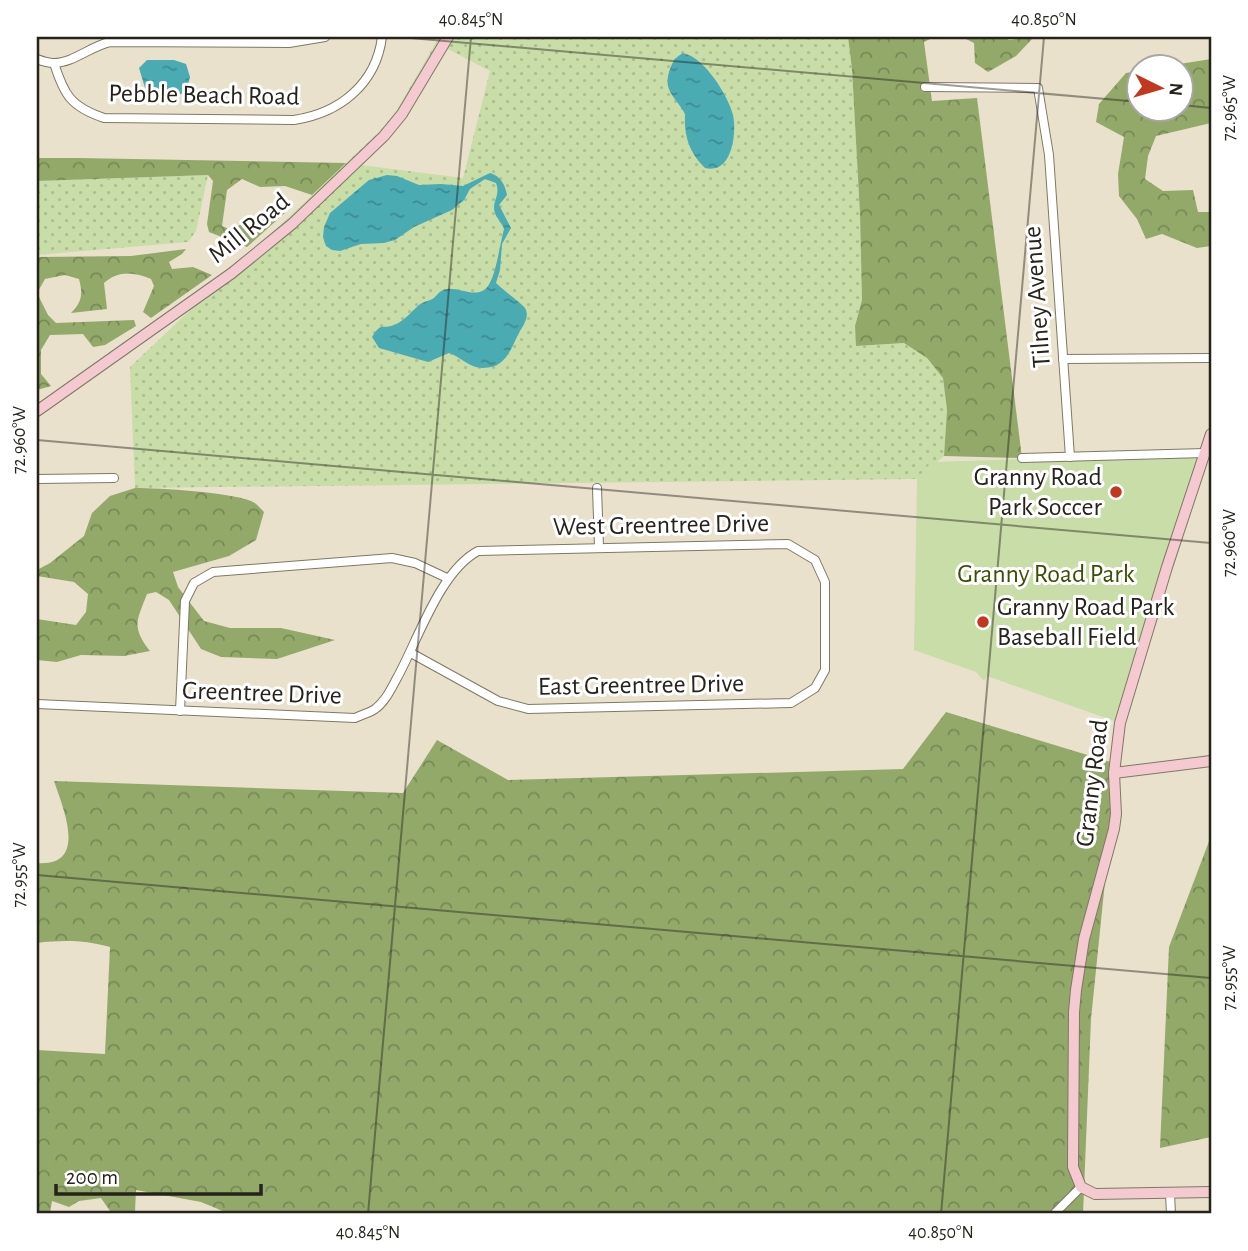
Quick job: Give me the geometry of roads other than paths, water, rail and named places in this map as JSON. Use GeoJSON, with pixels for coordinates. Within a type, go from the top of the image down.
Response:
{"type":"FeatureCollection","features":[{"type":"Feature","properties":{"kind":"street"},"geometry":{"type":"LineString","coordinates":[[37,59],[54,63],[68,60],[97,45],[110,42],[289,43],[325,37]]}},
{"type":"Feature","properties":{"kind":"street","name":"Pebble Beach Road"},"geometry":{"type":"LineString","coordinates":[[54,63],[62,88],[72,102],[85,112],[104,118],[294,120],[314,117],[333,109],[353,95],[368,77],[379,54],[382,37]]}},
{"type":"Feature","properties":{"kind":"street","name":"Mill Road"},"geometry":{"type":"LineString","coordinates":[[37,411],[232,273],[292,224],[338,176],[384,136],[401,114],[448,37]]}},
{"type":"Feature","properties":{"kind":"street","name":"Tilney Avenue"},"geometry":{"type":"LineString","coordinates":[[925,87],[1038,88],[1049,155],[1070,457]]}},
{"type":"Feature","properties":{"kind":"street"},"geometry":{"type":"LineString","coordinates":[[1063,359],[1211,358]]}},
{"type":"Feature","properties":{"kind":"street","name":"Granny Road"},"geometry":{"type":"LineString","coordinates":[[1081,1187],[1073,1167],[1074,1012],[1084,939],[1114,829],[1114,773],[1120,723],[1167,567],[1211,435]]}},
{"type":"Feature","properties":{"kind":"street"},"geometry":{"type":"LineString","coordinates":[[1022,458],[1205,453]]}},
{"type":"Feature","properties":{"kind":"street"},"geometry":{"type":"LineString","coordinates":[[37,479],[114,478]]}},
{"type":"Feature","properties":{"kind":"street"},"geometry":{"type":"LineString","coordinates":[[597,488],[599,547]]}},
{"type":"Feature","properties":{"kind":"street","name":"West Greentree Drive"},"geometry":{"type":"LineString","coordinates":[[447,578],[459,564],[478,551],[780,544],[795,547],[815,560],[823,573],[825,626]]}},
{"type":"Feature","properties":{"kind":"street"},"geometry":{"type":"LineString","coordinates":[[180,711],[185,601],[194,583],[213,572],[392,558],[415,563],[447,578]]}},
{"type":"Feature","properties":{"kind":"street","name":"Greentree Drive"},"geometry":{"type":"LineString","coordinates":[[37,704],[355,718],[376,708],[384,700],[411,653],[447,578]]}},
{"type":"Feature","properties":{"kind":"street","name":"East Greentree Drive"},"geometry":{"type":"LineString","coordinates":[[411,653],[498,701],[528,709],[784,704],[808,694],[821,679],[826,662],[825,626]]}},
{"type":"Feature","properties":{"kind":"street"},"geometry":{"type":"LineString","coordinates":[[1114,773],[1211,761]]}},
{"type":"Feature","properties":{"kind":"street"},"geometry":{"type":"LineString","coordinates":[[1054,1214],[1081,1187],[1095,1194],[1211,1192]]}},
{"type":"Feature","properties":{"kind":"street"},"geometry":{"type":"LineString","coordinates":[[1170,1194],[1171,1214]]}},
{"type":"Feature","properties":{"kind":"water"},"geometry":{"type":"Polygon","coordinates":[[[683,53],[707,69],[726,97],[733,115],[731,151],[721,165],[714,168],[705,168],[691,150],[685,129],[685,114],[669,90],[668,79],[672,63],[683,53]]]}},
{"type":"Feature","properties":{"kind":"water"},"geometry":{"type":"Polygon","coordinates":[[[147,60],[174,60],[186,64],[190,77],[186,92],[176,96],[152,96],[145,88],[139,68],[147,60]]]}},
{"type":"Feature","properties":{"kind":"water"},"geometry":{"type":"Polygon","coordinates":[[[490,173],[500,179],[505,188],[507,195],[499,205],[511,228],[502,244],[496,283],[525,308],[527,315],[510,352],[497,365],[483,368],[473,366],[449,353],[428,362],[379,348],[372,337],[378,329],[397,324],[441,291],[452,289],[474,293],[488,286],[496,267],[504,229],[494,209],[496,183],[485,179],[470,189],[464,200],[452,210],[414,227],[395,240],[361,244],[340,251],[326,246],[323,237],[330,213],[369,180],[387,175],[419,185],[463,186],[490,173]]]}},
{"type":"Feature","properties":{"kind":"place","name":"Granny Road Park Soccer"},"geometry":{"type":"Point","coordinates":[1116,492]}},
{"type":"Feature","properties":{"kind":"place","name":"Granny Road Park Baseball Field"},"geometry":{"type":"Point","coordinates":[983,622]}},
{"type":"Feature","properties":{"kind":"park label","name":"Granny Road Park"},"geometry":{"type":"Point","coordinates":[1046,574]}}]}
